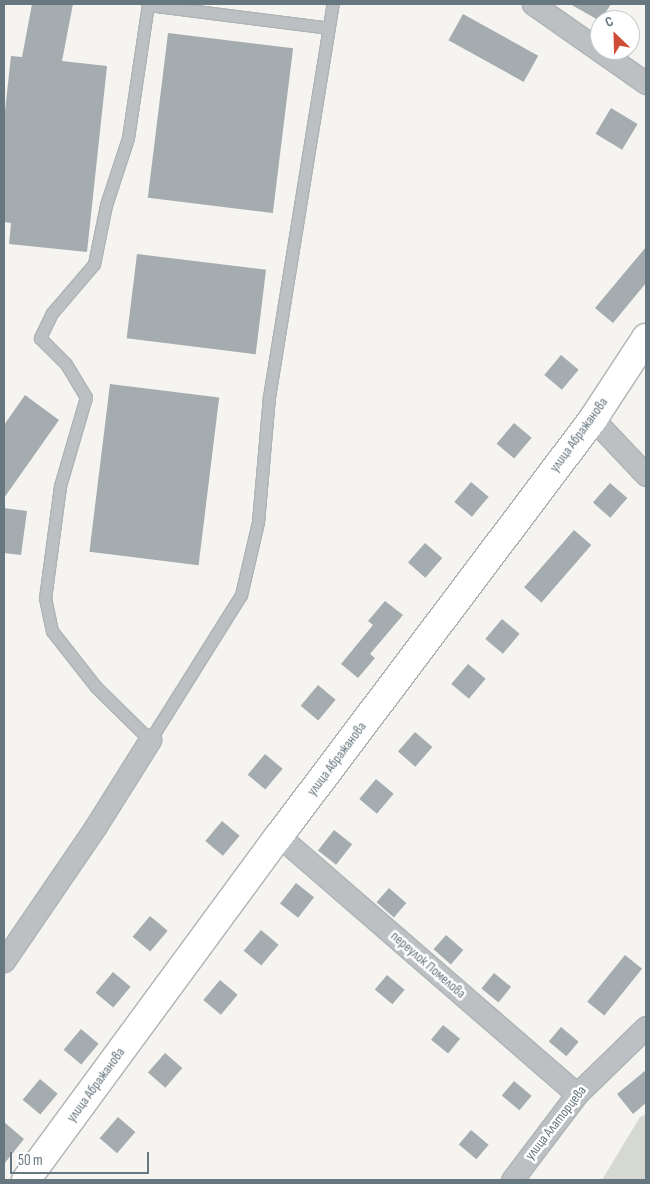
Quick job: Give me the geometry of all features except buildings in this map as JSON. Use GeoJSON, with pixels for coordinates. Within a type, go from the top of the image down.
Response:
{"type":"FeatureCollection","features":[{"type":"Feature","properties":{"kind":"main road","name":"улица Абражанова"},"geometry":{"type":"LineString","coordinates":[[26,1180],[279,836],[593,419],[646,338]]}},
{"type":"Feature","properties":{"kind":"street"},"geometry":{"type":"LineString","coordinates":[[533,4],[646,83]]}},
{"type":"Feature","properties":{"kind":"street"},"geometry":{"type":"LineString","coordinates":[[593,419],[646,475]]}},
{"type":"Feature","properties":{"kind":"street"},"geometry":{"type":"LineString","coordinates":[[4,961],[96,826],[150,740]]}},
{"type":"Feature","properties":{"kind":"street","name":"переулок Помелова"},"geometry":{"type":"LineString","coordinates":[[279,836],[577,1094]]}},
{"type":"Feature","properties":{"kind":"street","name":"улица Алаторцева"},"geometry":{"type":"LineString","coordinates":[[512,1180],[577,1094],[646,1027]]}},
{"type":"Feature","properties":{"kind":"lane"},"geometry":{"type":"LineString","coordinates":[[329,28],[148,4],[128,138],[106,205],[94,264],[52,313],[40,338],[66,364],[86,397],[60,486],[46,598],[52,630],[96,687],[150,740],[241,595],[258,522],[269,396],[333,4]]}},
{"type":"Feature","properties":{"kind":"shaded area"},"geometry":{"type":"Polygon","coordinates":[[[646,1114],[646,1180],[602,1180],[640,1117],[646,1114]]]}}]}
